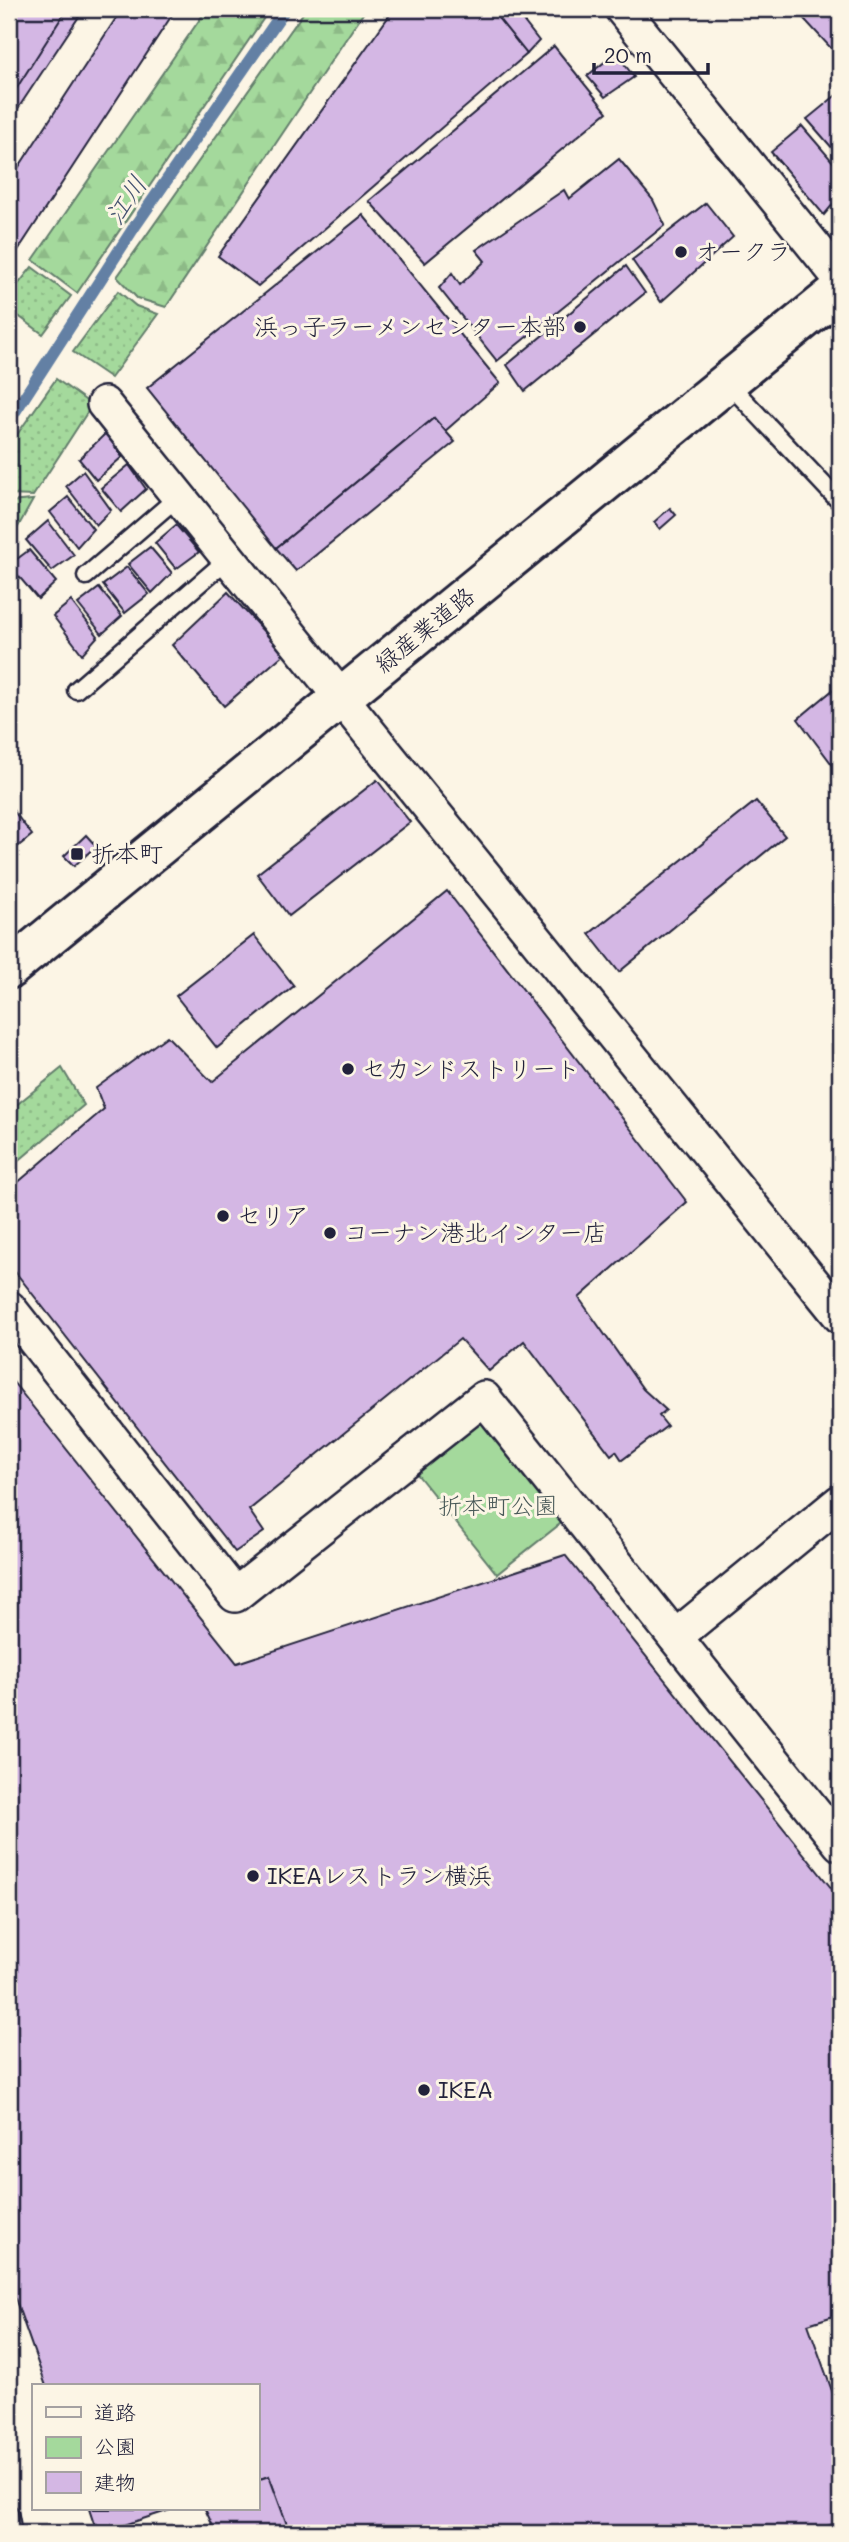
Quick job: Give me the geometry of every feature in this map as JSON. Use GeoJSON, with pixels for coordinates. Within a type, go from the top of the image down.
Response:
{"type":"FeatureCollection","features":[{"type":"Feature","properties":{"kind":"main road","name":"緑産業道路"},"geometry":{"type":"LineString","coordinates":[[9,969],[840,290]]}},
{"type":"Feature","properties":{"kind":"street"},"geometry":{"type":"LineString","coordinates":[[622,9],[840,278]]}},
{"type":"Feature","properties":{"kind":"street"},"geometry":{"type":"LineString","coordinates":[[104,404],[840,1316]]}},
{"type":"Feature","properties":{"kind":"street"},"geometry":{"type":"LineString","coordinates":[[9,1308],[236,1595],[484,1398],[840,1844]]}},
{"type":"Feature","properties":{"kind":"street"},"geometry":{"type":"LineString","coordinates":[[675,1637],[840,1502]]}},
{"type":"Feature","properties":{"kind":"lane"},"geometry":{"type":"LineString","coordinates":[[727,383],[840,502]]}},
{"type":"Feature","properties":{"kind":"lane"},"geometry":{"type":"LineString","coordinates":[[86,576],[179,496]]}},
{"type":"Feature","properties":{"kind":"lane"},"geometry":{"type":"LineString","coordinates":[[76,690],[229,558]]}},
{"type":"Feature","properties":{"kind":"lane"},"geometry":{"type":"LineString","coordinates":[[9,2513],[13,2533]]}},
{"type":"Feature","properties":{"kind":"green space"},"geometry":{"type":"Polygon","coordinates":[[[207,9],[270,9],[77,293],[33,260],[207,9]]]}},
{"type":"Feature","properties":{"kind":"green space"},"geometry":{"type":"Polygon","coordinates":[[[306,9],[366,9],[166,307],[137,298],[117,277],[306,9]]]}},
{"type":"Feature","properties":{"kind":"green space"},"geometry":{"type":"Polygon","coordinates":[[[32,267],[71,296],[43,334],[9,309],[9,296],[32,267]]]}},
{"type":"Feature","properties":{"kind":"green space"},"geometry":{"type":"Polygon","coordinates":[[[118,291],[136,306],[158,314],[111,378],[73,352],[118,291]]]}},
{"type":"Feature","properties":{"kind":"green space"},"geometry":{"type":"Polygon","coordinates":[[[56,379],[92,405],[33,496],[9,495],[9,446],[56,379]]]}},
{"type":"Feature","properties":{"kind":"green space"},"geometry":{"type":"Polygon","coordinates":[[[33,500],[9,543],[9,502],[33,500]]]}},
{"type":"Feature","properties":{"kind":"green space"},"geometry":{"type":"Polygon","coordinates":[[[62,1068],[84,1105],[9,1169],[9,1111],[62,1068]]]}},
{"type":"Feature","properties":{"kind":"green space","name":"折本町公園"},"geometry":{"type":"Polygon","coordinates":[[[481,1415],[565,1520],[497,1574],[413,1469],[481,1415]]]}},
{"type":"Feature","properties":{"kind":"building"},"geometry":{"type":"Polygon","coordinates":[[[9,9],[84,9],[9,122],[9,9]]]}},
{"type":"Feature","properties":{"kind":"building"},"geometry":{"type":"Polygon","coordinates":[[[9,9],[67,9],[9,100],[9,9]]]}},
{"type":"Feature","properties":{"kind":"building"},"geometry":{"type":"Polygon","coordinates":[[[122,9],[176,9],[9,264],[9,182],[122,9]]]}},
{"type":"Feature","properties":{"kind":"building"},"geometry":{"type":"Polygon","coordinates":[[[394,9],[491,9],[527,54],[258,286],[218,256],[394,9]]]}},
{"type":"Feature","properties":{"kind":"building"},"geometry":{"type":"Polygon","coordinates":[[[491,9],[514,9],[539,41],[527,54],[491,9]]]}},
{"type":"Feature","properties":{"kind":"building"},"geometry":{"type":"Polygon","coordinates":[[[795,9],[840,9],[840,58],[795,9]]]}},
{"type":"Feature","properties":{"kind":"building"},"geometry":{"type":"Polygon","coordinates":[[[554,46],[607,112],[425,263],[369,201],[554,46]]]}},
{"type":"Feature","properties":{"kind":"building"},"geometry":{"type":"Polygon","coordinates":[[[616,53],[634,77],[605,97],[587,76],[616,53]]]}},
{"type":"Feature","properties":{"kind":"building"},"geometry":{"type":"Polygon","coordinates":[[[840,92],[840,157],[807,119],[840,92]]]}},
{"type":"Feature","properties":{"kind":"building"},"geometry":{"type":"Polygon","coordinates":[[[802,126],[840,170],[840,196],[824,215],[771,152],[802,126]]]}},
{"type":"Feature","properties":{"kind":"building"},"geometry":{"type":"Polygon","coordinates":[[[619,159],[653,200],[665,225],[497,361],[439,288],[452,273],[460,285],[485,261],[476,250],[564,190],[569,199],[619,159]]]}},
{"type":"Feature","properties":{"kind":"building"},"geometry":{"type":"Polygon","coordinates":[[[706,203],[733,237],[661,302],[632,260],[706,203]]]}},
{"type":"Feature","properties":{"kind":"building"},"geometry":{"type":"Polygon","coordinates":[[[363,215],[500,383],[444,432],[434,418],[276,548],[147,388],[363,215]]]}},
{"type":"Feature","properties":{"kind":"building"},"geometry":{"type":"Polygon","coordinates":[[[626,266],[645,293],[525,391],[507,365],[626,266]]]}},
{"type":"Feature","properties":{"kind":"building"},"geometry":{"type":"Polygon","coordinates":[[[434,418],[455,442],[296,571],[276,548],[434,418]]]}},
{"type":"Feature","properties":{"kind":"building"},"geometry":{"type":"Polygon","coordinates":[[[106,433],[122,457],[96,480],[79,459],[106,433]]]}},
{"type":"Feature","properties":{"kind":"building"},"geometry":{"type":"Polygon","coordinates":[[[129,465],[146,489],[121,512],[101,488],[129,465]]]}},
{"type":"Feature","properties":{"kind":"building"},"geometry":{"type":"Polygon","coordinates":[[[83,471],[111,510],[96,525],[66,486],[83,471]]]}},
{"type":"Feature","properties":{"kind":"building"},"geometry":{"type":"Polygon","coordinates":[[[68,497],[93,529],[77,547],[50,512],[68,497]]]}},
{"type":"Feature","properties":{"kind":"building"},"geometry":{"type":"Polygon","coordinates":[[[670,508],[676,515],[660,529],[654,522],[670,508]]]}},
{"type":"Feature","properties":{"kind":"building"},"geometry":{"type":"Polygon","coordinates":[[[48,521],[74,555],[52,571],[26,540],[48,521]]]}},
{"type":"Feature","properties":{"kind":"building"},"geometry":{"type":"Polygon","coordinates":[[[176,525],[199,552],[176,569],[155,543],[176,525]]]}},
{"type":"Feature","properties":{"kind":"building"},"geometry":{"type":"Polygon","coordinates":[[[150,547],[172,573],[152,593],[128,564],[150,547]]]}},
{"type":"Feature","properties":{"kind":"building"},"geometry":{"type":"Polygon","coordinates":[[[29,550],[56,582],[38,599],[9,565],[29,550]]]}},
{"type":"Feature","properties":{"kind":"building"},"geometry":{"type":"Polygon","coordinates":[[[127,567],[149,594],[125,613],[103,585],[127,567]]]}},
{"type":"Feature","properties":{"kind":"building"},"geometry":{"type":"Polygon","coordinates":[[[99,588],[122,616],[102,634],[78,604],[99,588]]]}},
{"type":"Feature","properties":{"kind":"building"},"geometry":{"type":"Polygon","coordinates":[[[228,592],[284,654],[224,706],[172,645],[228,592]]]}},
{"type":"Feature","properties":{"kind":"building"},"geometry":{"type":"Polygon","coordinates":[[[71,601],[98,636],[82,654],[53,616],[71,601]]]}},
{"type":"Feature","properties":{"kind":"building"},"geometry":{"type":"Polygon","coordinates":[[[840,684],[840,775],[798,719],[840,684]]]}},
{"type":"Feature","properties":{"kind":"building"},"geometry":{"type":"Polygon","coordinates":[[[377,780],[410,822],[289,916],[257,874],[377,780]]]}},
{"type":"Feature","properties":{"kind":"building"},"geometry":{"type":"Polygon","coordinates":[[[756,801],[785,836],[619,972],[589,934],[756,801]]]}},
{"type":"Feature","properties":{"kind":"building"},"geometry":{"type":"Polygon","coordinates":[[[9,805],[32,835],[9,854],[9,805]]]}},
{"type":"Feature","properties":{"kind":"building"},"geometry":{"type":"Polygon","coordinates":[[[86,835],[96,846],[74,866],[64,856],[86,835]]]}},
{"type":"Feature","properties":{"kind":"building","name":"コーナン港北インター店"},"geometry":{"type":"Polygon","coordinates":[[[447,891],[687,1202],[579,1298],[643,1389],[666,1410],[659,1416],[667,1426],[622,1460],[616,1451],[611,1455],[524,1341],[489,1371],[460,1339],[249,1510],[264,1532],[235,1552],[9,1264],[9,1190],[104,1109],[96,1088],[167,1036],[212,1082],[447,891]]]}},
{"type":"Feature","properties":{"kind":"building"},"geometry":{"type":"Polygon","coordinates":[[[254,935],[294,986],[217,1048],[176,996],[254,935]]]}},
{"type":"Feature","properties":{"kind":"building","name":"IKEA"},"geometry":{"type":"Polygon","coordinates":[[[9,1377],[237,1663],[565,1555],[840,1899],[840,2314],[808,2324],[840,2413],[840,2522],[805,2533],[290,2533],[269,2476],[259,2479],[259,2384],[45,2384],[9,2281],[9,1377]]]}},
{"type":"Feature","properties":{"kind":"building"},"geometry":{"type":"Polygon","coordinates":[[[269,2476],[290,2533],[216,2533],[205,2510],[259,2510],[259,2479],[269,2476]]]}},
{"type":"Feature","properties":{"kind":"building"},"geometry":{"type":"Polygon","coordinates":[[[89,2510],[170,2510],[100,2533],[97,2533],[89,2510]]]}},
{"type":"Feature","properties":{"kind":"waterway","name":"江川"},"geometry":{"type":"LineString","coordinates":[[9,421],[135,226],[285,9]]}},
{"type":"Feature","properties":{"kind":"place","name":"オークラ"},"geometry":{"type":"Point","coordinates":[681,252]}},
{"type":"Feature","properties":{"kind":"place","name":"浜っ子ラーメンセンター本部"},"geometry":{"type":"Point","coordinates":[580,327]}},
{"type":"Feature","properties":{"kind":"place","name":"折本町"},"geometry":{"type":"Point","coordinates":[77,854]}},
{"type":"Feature","properties":{"kind":"place","name":"セカンドストリート"},"geometry":{"type":"Point","coordinates":[348,1069]}},
{"type":"Feature","properties":{"kind":"place","name":"セリア"},"geometry":{"type":"Point","coordinates":[223,1216]}},
{"type":"Feature","properties":{"kind":"place","name":"コーナン港北インター店"},"geometry":{"type":"Point","coordinates":[330,1233]}},
{"type":"Feature","properties":{"kind":"place","name":"IKEAレストラン横浜"},"geometry":{"type":"Point","coordinates":[253,1876]}},
{"type":"Feature","properties":{"kind":"place","name":"IKEA"},"geometry":{"type":"Point","coordinates":[424,2090]}}]}
